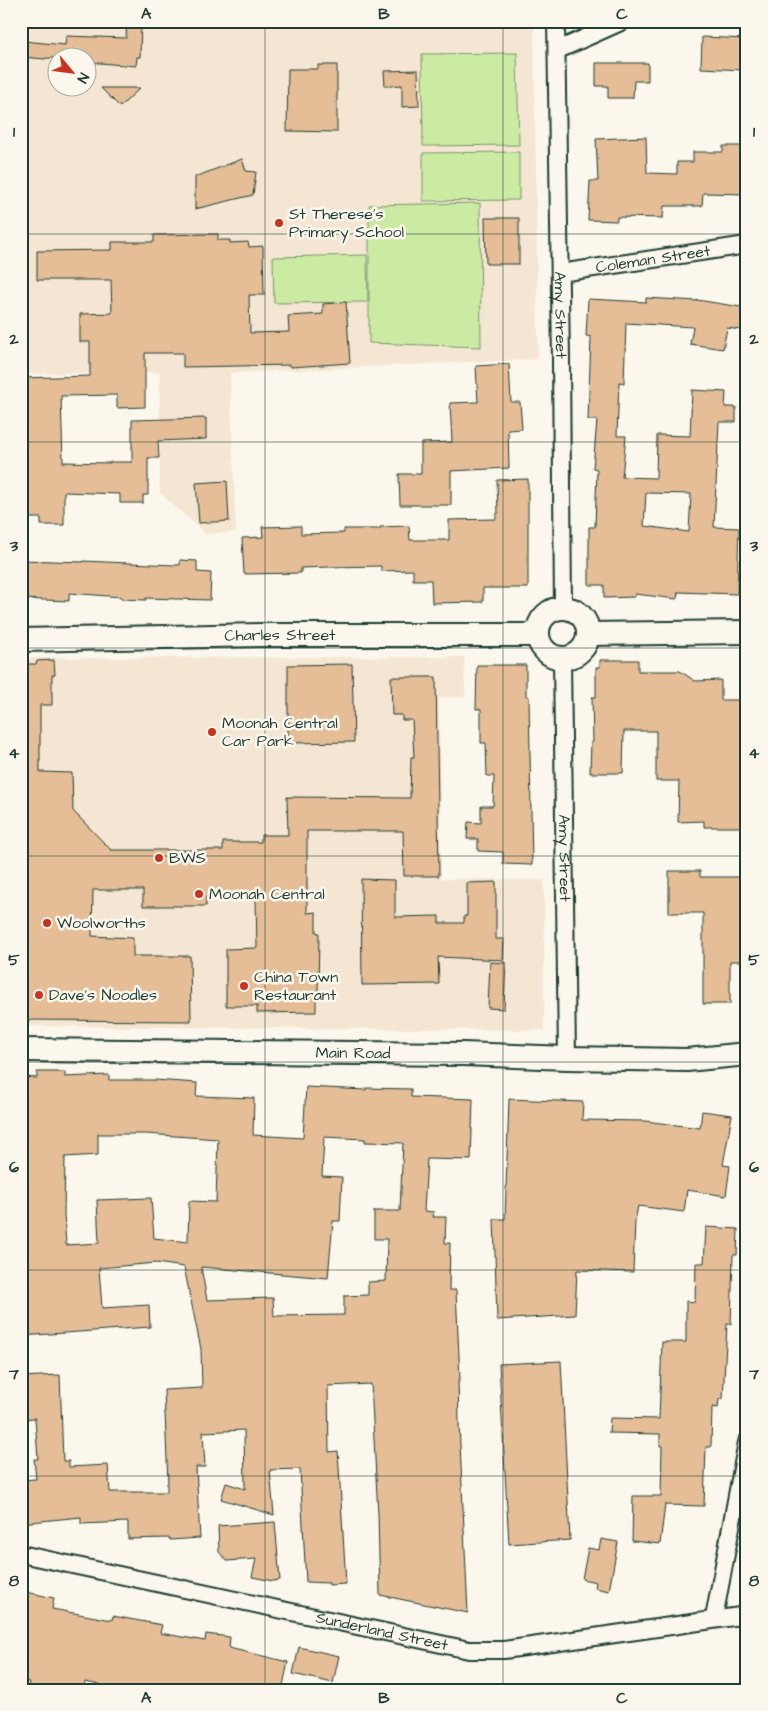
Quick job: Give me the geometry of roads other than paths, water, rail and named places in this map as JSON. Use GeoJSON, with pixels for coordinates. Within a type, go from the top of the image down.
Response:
{"type":"FeatureCollection","features":[{"type":"Feature","properties":{"kind":"street"},"geometry":{"type":"LineString","coordinates":[[558,50],[624,21]]}},
{"type":"Feature","properties":{"kind":"street","name":"Amy Street"},"geometry":{"type":"LineString","coordinates":[[556,23],[558,50],[563,608]]}},
{"type":"Feature","properties":{"kind":"street","name":"Coleman Street"},"geometry":{"type":"LineString","coordinates":[[560,274],[747,245]]}},
{"type":"Feature","properties":{"kind":"street"},"geometry":{"type":"LineString","coordinates":[[563,608],[571,609],[578,613],[587,626],[587,642],[578,654],[570,658],[556,657],[544,649],[538,635],[539,627],[548,614],[563,608]]}},
{"type":"Feature","properties":{"kind":"street"},"geometry":{"type":"LineString","coordinates":[[588,634],[747,632]]}},
{"type":"Feature","properties":{"kind":"street","name":"Charles Street"},"geometry":{"type":"LineString","coordinates":[[21,640],[260,635],[538,635]]}},
{"type":"Feature","properties":{"kind":"street","name":"Amy Street"},"geometry":{"type":"LineString","coordinates":[[562,658],[567,1058]]}},
{"type":"Feature","properties":{"kind":"street","name":"Main Road"},"geometry":{"type":"LineString","coordinates":[[21,1050],[463,1054],[687,1060],[747,1054]]}},
{"type":"Feature","properties":{"kind":"street","name":"Main Road"},"geometry":{"type":"LineString","coordinates":[[687,1060],[747,1071]]}},
{"type":"Feature","properties":{"kind":"street"},"geometry":{"type":"LineString","coordinates":[[714,1618],[747,1442]]}},
{"type":"Feature","properties":{"kind":"street","name":"Sunderland Street"},"geometry":{"type":"LineString","coordinates":[[21,1554],[469,1650],[504,1650],[747,1614]]}},
{"type":"Feature","properties":{"kind":"place","name":"St Therese's Primary School"},"geometry":{"type":"Point","coordinates":[279,223]}},
{"type":"Feature","properties":{"kind":"place","name":"Moonah Central Car Park"},"geometry":{"type":"Point","coordinates":[212,732]}},
{"type":"Feature","properties":{"kind":"place","name":"BWS"},"geometry":{"type":"Point","coordinates":[159,858]}},
{"type":"Feature","properties":{"kind":"place","name":"Moonah Central"},"geometry":{"type":"Point","coordinates":[199,894]}},
{"type":"Feature","properties":{"kind":"place","name":"Woolworths"},"geometry":{"type":"Point","coordinates":[47,923]}},
{"type":"Feature","properties":{"kind":"place","name":"China Town Restaurant"},"geometry":{"type":"Point","coordinates":[244,986]}},
{"type":"Feature","properties":{"kind":"place","name":"Dave's Noodles"},"geometry":{"type":"Point","coordinates":[39,995]}}]}
